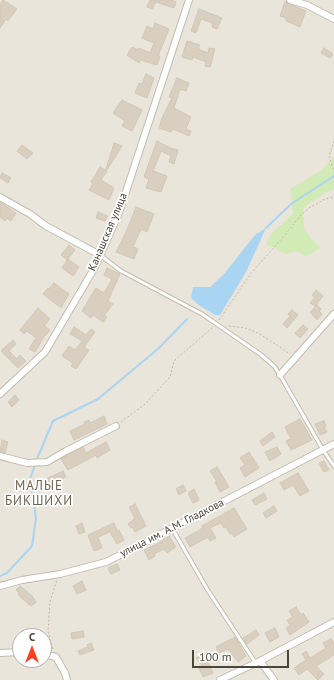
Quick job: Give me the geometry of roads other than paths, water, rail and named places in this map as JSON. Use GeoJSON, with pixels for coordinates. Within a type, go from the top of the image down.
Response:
{"type":"FeatureCollection","features":[{"type":"Feature","properties":{"kind":"street","name":"Канашская улица"},"geometry":{"type":"LineString","coordinates":[[1,392],[45,352],[95,266],[119,213],[189,0]]}},
{"type":"Feature","properties":{"kind":"street"},"geometry":{"type":"LineString","coordinates":[[290,0],[307,5],[334,19]]}},
{"type":"Feature","properties":{"kind":"street"},"geometry":{"type":"LineString","coordinates":[[0,198],[30,214],[46,226],[100,255]]}},
{"type":"Feature","properties":{"kind":"street"},"geometry":{"type":"LineString","coordinates":[[280,375],[334,314]]}},
{"type":"Feature","properties":{"kind":"street"},"geometry":{"type":"LineString","coordinates":[[0,456],[27,463],[47,462],[116,426]]}},
{"type":"Feature","properties":{"kind":"street","name":"улица им. А.М. Гладкова"},"geometry":{"type":"LineString","coordinates":[[0,586],[22,580],[60,574],[106,562],[334,444]]}},
{"type":"Feature","properties":{"kind":"street"},"geometry":{"type":"LineString","coordinates":[[220,680],[334,622]]}},
{"type":"Feature","properties":{"kind":"street"},"geometry":{"type":"LineString","coordinates":[[0,653],[12,652]]}},
{"type":"Feature","properties":{"kind":"street"},"geometry":{"type":"LineString","coordinates":[[52,656],[56,657],[66,673],[67,680]]}},
{"type":"Feature","properties":{"kind":"street"},"geometry":{"type":"LineString","coordinates":[[258,662],[274,680]]}},
{"type":"Feature","properties":{"kind":"lane"},"geometry":{"type":"LineString","coordinates":[[100,255],[121,271],[202,314],[260,354],[274,366],[323,450],[334,466]]}},
{"type":"Feature","properties":{"kind":"lane"},"geometry":{"type":"LineString","coordinates":[[172,528],[207,589],[258,662]]}},
{"type":"Feature","properties":{"kind":"water"},"geometry":{"type":"Polygon","coordinates":[[[266,228],[246,272],[220,315],[215,315],[200,306],[191,298],[193,287],[210,287],[224,274],[255,235],[266,228]]]}},
{"type":"Feature","properties":{"kind":"waterway"},"geometry":{"type":"LineString","coordinates":[[266,228],[291,204],[334,176]]}},
{"type":"Feature","properties":{"kind":"waterway"},"geometry":{"type":"LineString","coordinates":[[37,459],[53,421],[98,399],[159,348],[187,319]]}},
{"type":"Feature","properties":{"kind":"waterway"},"geometry":{"type":"LineString","coordinates":[[0,576],[7,573],[32,546],[36,518],[30,479],[35,465]]}},
{"type":"Feature","properties":{"kind":"district","name":"МАЛЫЕ БИКШИХИ"},"geometry":{"type":"Point","coordinates":[39,494]}}]}
